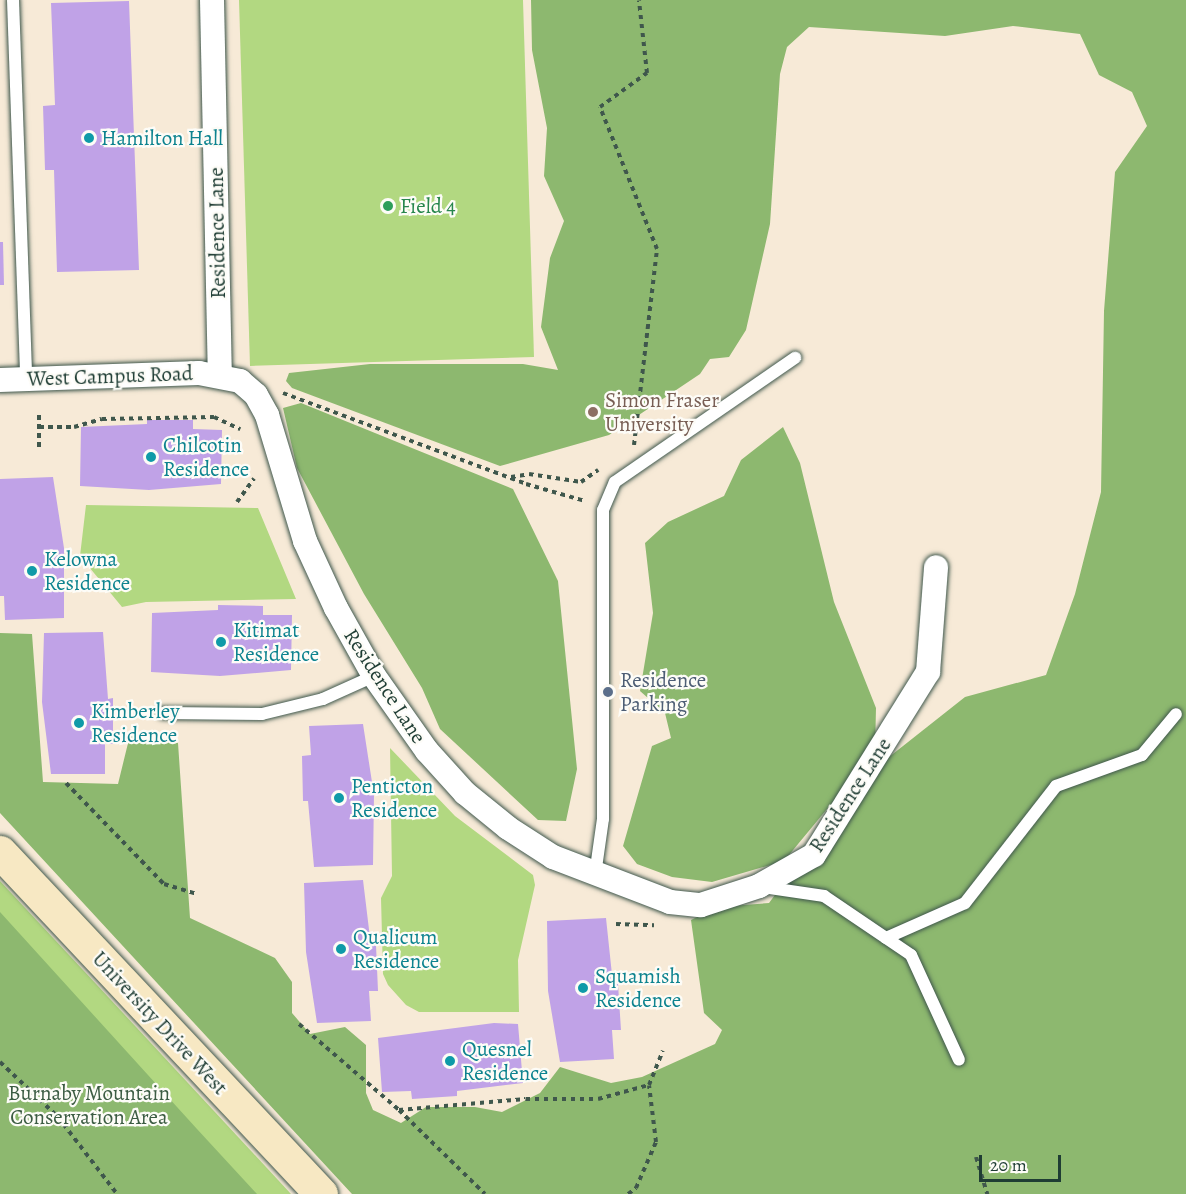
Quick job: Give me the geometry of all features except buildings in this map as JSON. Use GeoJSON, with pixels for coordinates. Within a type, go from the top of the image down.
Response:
{"type":"FeatureCollection","features":[{"type":"Feature","properties":{"kind":"street","name":"Residence Lane"},"geometry":{"type":"LineString","coordinates":[[212,0],[220,374],[240,381],[261,405],[305,541],[374,676],[400,717],[465,793],[508,828],[553,856],[595,875],[670,902],[701,905],[759,886],[814,855],[928,672],[936,567]]}},
{"type":"Feature","properties":{"kind":"street","name":"West Campus Road"},"geometry":{"type":"LineString","coordinates":[[0,380],[220,374]]}},
{"type":"Feature","properties":{"kind":"street","name":"University Drive West"},"geometry":{"type":"LineString","coordinates":[[0,852],[321,1194]]}},
{"type":"Feature","properties":{"kind":"lane"},"geometry":{"type":"LineString","coordinates":[[13,0],[26,380]]}},
{"type":"Feature","properties":{"kind":"lane"},"geometry":{"type":"LineString","coordinates":[[595,875],[603,819],[603,510],[615,482],[795,358]]}},
{"type":"Feature","properties":{"kind":"lane"},"geometry":{"type":"LineString","coordinates":[[163,713],[262,714],[323,699],[374,676]]}},
{"type":"Feature","properties":{"kind":"lane"},"geometry":{"type":"LineString","coordinates":[[886,938],[965,903],[1056,786],[1142,756],[1176,714]]}},
{"type":"Feature","properties":{"kind":"lane"},"geometry":{"type":"LineString","coordinates":[[759,886],[824,896],[911,955],[959,1060]]}},
{"type":"Feature","properties":{"kind":"path"},"geometry":{"type":"LineString","coordinates":[[634,446],[657,249],[600,107],[647,73],[639,0]]}},
{"type":"Feature","properties":{"kind":"path"},"geometry":{"type":"LineString","coordinates":[[261,405],[286,391],[510,477],[574,496]]}},
{"type":"Feature","properties":{"kind":"path"},"geometry":{"type":"LineString","coordinates":[[39,415],[39,447]]}},
{"type":"Feature","properties":{"kind":"path"},"geometry":{"type":"LineString","coordinates":[[39,427],[74,427],[102,419],[214,417],[240,429]]}},
{"type":"Feature","properties":{"kind":"path"},"geometry":{"type":"LineString","coordinates":[[510,477],[529,474],[581,482]]}},
{"type":"Feature","properties":{"kind":"path"},"geometry":{"type":"LineString","coordinates":[[237,502],[254,479]]}},
{"type":"Feature","properties":{"kind":"path"},"geometry":{"type":"LineString","coordinates":[[66,783],[164,884],[197,894]]}},
{"type":"Feature","properties":{"kind":"path"},"geometry":{"type":"LineString","coordinates":[[616,924],[659,925]]}},
{"type":"Feature","properties":{"kind":"path"},"geometry":{"type":"LineString","coordinates":[[299,1024],[399,1110],[485,1194]]}},
{"type":"Feature","properties":{"kind":"path"},"geometry":{"type":"LineString","coordinates":[[628,1194],[636,1188],[656,1142],[649,1085],[663,1051]]}},
{"type":"Feature","properties":{"kind":"path"},"geometry":{"type":"LineString","coordinates":[[0,1062],[58,1117],[117,1194]]}},
{"type":"Feature","properties":{"kind":"path"},"geometry":{"type":"LineString","coordinates":[[399,1110],[526,1099],[598,1099],[649,1085]]}},
{"type":"Feature","properties":{"kind":"path"},"geometry":{"type":"LineString","coordinates":[[976,1157],[987,1194]]}},
{"type":"Feature","properties":{"kind":"green space","name":"Field 4"},"geometry":{"type":"Polygon","coordinates":[[[239,0],[523,0],[534,357],[250,366],[239,0]]]}},
{"type":"Feature","properties":{"kind":"green space"},"geometry":{"type":"Polygon","coordinates":[[[531,0],[1186,0],[1186,1194],[352,1194],[0,813],[0,633],[32,634],[43,782],[118,784],[130,735],[178,743],[190,918],[275,958],[292,982],[292,1013],[310,1034],[345,1027],[366,1045],[366,1093],[373,1110],[401,1123],[426,1107],[475,1107],[502,1112],[540,1093],[560,1067],[611,1083],[642,1077],[715,1044],[722,1030],[704,1013],[691,920],[717,907],[769,903],[860,780],[965,697],[1046,675],[1075,594],[1101,492],[1104,311],[1115,172],[1147,126],[1132,92],[1099,75],[1080,34],[1013,26],[945,36],[809,27],[787,47],[780,74],[770,224],[746,330],[729,357],[710,359],[700,374],[609,435],[500,466],[292,388],[286,381],[289,373],[370,364],[523,364],[558,370],[541,327],[550,258],[564,221],[544,176],[547,128],[532,50],[531,0]]]}},
{"type":"Feature","properties":{"kind":"green space"},"geometry":{"type":"Polygon","coordinates":[[[301,403],[513,489],[558,581],[577,769],[566,821],[538,820],[440,729],[422,688],[364,594],[297,468],[283,408],[301,403]]]}},
{"type":"Feature","properties":{"kind":"green space"},"geometry":{"type":"Polygon","coordinates":[[[783,427],[800,463],[834,602],[876,708],[875,751],[784,861],[712,882],[672,877],[637,864],[623,846],[652,746],[671,738],[665,713],[640,691],[653,613],[645,543],[668,522],[724,496],[741,460],[783,427]]]}},
{"type":"Feature","properties":{"kind":"green space"},"geometry":{"type":"Polygon","coordinates":[[[86,505],[258,508],[296,599],[146,602],[122,607],[80,556],[86,505]]]}},
{"type":"Feature","properties":{"kind":"green space"},"geometry":{"type":"Polygon","coordinates":[[[390,748],[455,816],[533,875],[535,885],[518,960],[519,1012],[419,1012],[406,1005],[388,985],[383,974],[381,898],[392,876],[390,748]]]}},
{"type":"Feature","properties":{"kind":"green space","name":"Burnaby Mountain Conservation Area"},"geometry":{"type":"Polygon","coordinates":[[[0,881],[98,986],[291,1194],[0,1194],[0,881]]]}},
{"type":"Feature","properties":{"kind":"green space","name":"Burnaby Mountain Conservation Area"},"geometry":{"type":"Polygon","coordinates":[[[0,912],[197,1129],[257,1194],[0,1194],[0,912]]]}},
{"type":"Feature","properties":{"kind":"place","name":"Hamilton Hall"},"geometry":{"type":"Point","coordinates":[89,138]}},
{"type":"Feature","properties":{"kind":"place","name":"Field 4"},"geometry":{"type":"Point","coordinates":[388,206]}},
{"type":"Feature","properties":{"kind":"place","name":"Simon Fraser University"},"geometry":{"type":"Point","coordinates":[593,412]}},
{"type":"Feature","properties":{"kind":"place","name":"Chilcotin Residence"},"geometry":{"type":"Point","coordinates":[151,457]}},
{"type":"Feature","properties":{"kind":"place","name":"Kelowna Residence"},"geometry":{"type":"Point","coordinates":[32,571]}},
{"type":"Feature","properties":{"kind":"place","name":"Kitimat Residence"},"geometry":{"type":"Point","coordinates":[221,642]}},
{"type":"Feature","properties":{"kind":"place","name":"Residence Parking"},"geometry":{"type":"Point","coordinates":[608,692]}},
{"type":"Feature","properties":{"kind":"place","name":"Kimberley Residence"},"geometry":{"type":"Point","coordinates":[79,723]}},
{"type":"Feature","properties":{"kind":"place","name":"Penticton Residence"},"geometry":{"type":"Point","coordinates":[339,798]}},
{"type":"Feature","properties":{"kind":"place","name":"Qualicum Residence"},"geometry":{"type":"Point","coordinates":[341,949]}},
{"type":"Feature","properties":{"kind":"place","name":"Squamish Residence"},"geometry":{"type":"Point","coordinates":[583,988]}},
{"type":"Feature","properties":{"kind":"place","name":"Quesnel Residence"},"geometry":{"type":"Point","coordinates":[450,1061]}}]}
